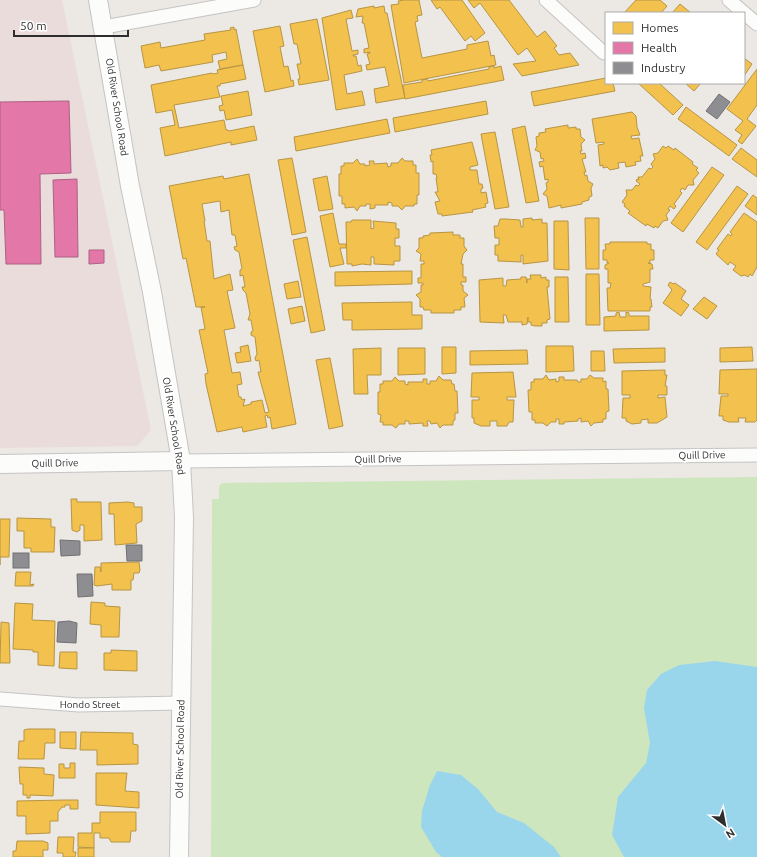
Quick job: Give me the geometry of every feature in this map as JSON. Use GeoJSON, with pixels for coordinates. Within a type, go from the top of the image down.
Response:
{"type":"FeatureCollection","features":[{"type":"Feature","properties":{"kind":"main road","name":"Old River School Road"},"geometry":{"type":"LineString","coordinates":[[98,0],[104,27],[129,178],[152,292],[181,461],[184,517],[178,857]]}},
{"type":"Feature","properties":{"kind":"main road","name":"Quill Drive"},"geometry":{"type":"LineString","coordinates":[[0,464],[181,461]]}},
{"type":"Feature","properties":{"kind":"street"},"geometry":{"type":"LineString","coordinates":[[104,27],[254,0]]}},
{"type":"Feature","properties":{"kind":"street"},"geometry":{"type":"LineString","coordinates":[[546,0],[604,53]]}},
{"type":"Feature","properties":{"kind":"street"},"geometry":{"type":"LineString","coordinates":[[729,0],[744,12]]}},
{"type":"Feature","properties":{"kind":"street"},"geometry":{"type":"LineString","coordinates":[[745,13],[757,23]]}},
{"type":"Feature","properties":{"kind":"street","name":"Quill Drive"},"geometry":{"type":"LineString","coordinates":[[181,461],[757,455]]}},
{"type":"Feature","properties":{"kind":"street","name":"Hondo Street"},"geometry":{"type":"LineString","coordinates":[[0,699],[79,705],[181,703]]}},
{"type":"Feature","properties":{"kind":"shaded area"},"geometry":{"type":"Polygon","coordinates":[[[0,0],[62,0],[151,430],[137,446],[0,448],[0,0]]]}},
{"type":"Feature","properties":{"kind":"green space"},"geometry":{"type":"Polygon","coordinates":[[[757,477],[757,857],[211,857],[212,499],[219,499],[219,486],[222,483],[757,477]]]}},
{"type":"Feature","properties":{"kind":"water"},"geometry":{"type":"Polygon","coordinates":[[[715,661],[757,667],[757,857],[624,857],[612,835],[618,797],[646,763],[650,743],[644,708],[647,690],[661,674],[679,665],[715,661]]]}},
{"type":"Feature","properties":{"kind":"water"},"geometry":{"type":"Polygon","coordinates":[[[437,771],[461,775],[478,789],[497,812],[524,823],[554,847],[561,857],[442,857],[436,852],[421,827],[422,811],[430,785],[437,771]]]}},
{"type":"Feature","properties":{"kind":"building: Homes"},"geometry":{"type":"Polygon","coordinates":[[[419,0],[422,15],[417,16],[418,21],[415,22],[422,58],[467,49],[467,45],[488,41],[491,56],[494,55],[496,65],[404,83],[391,5],[399,4],[398,1],[419,0]]]}},
{"type":"Feature","properties":{"kind":"building: Homes"},"geometry":{"type":"Polygon","coordinates":[[[431,0],[462,0],[485,33],[475,41],[471,36],[465,41],[440,7],[437,9],[431,0]]]}},
{"type":"Feature","properties":{"kind":"building: Homes"},"geometry":{"type":"Polygon","coordinates":[[[468,0],[509,0],[537,37],[545,31],[557,46],[554,48],[559,55],[570,53],[579,65],[522,76],[513,64],[536,61],[527,48],[518,55],[480,3],[474,8],[468,0]]]}},
{"type":"Feature","properties":{"kind":"building: Homes"},"geometry":{"type":"Polygon","coordinates":[[[636,0],[660,0],[667,6],[662,12],[625,12],[636,0]]]}},
{"type":"Feature","properties":{"kind":"building: Homes"},"geometry":{"type":"Polygon","coordinates":[[[680,4],[690,12],[673,12],[680,4]]]}},
{"type":"Feature","properties":{"kind":"building: Homes"},"geometry":{"type":"Polygon","coordinates":[[[374,6],[374,8],[384,6],[385,13],[387,13],[405,98],[376,103],[374,89],[389,86],[385,67],[367,70],[366,65],[370,64],[367,54],[370,52],[364,53],[364,49],[369,48],[364,23],[362,23],[363,16],[356,17],[358,9],[374,6]]]}},
{"type":"Feature","properties":{"kind":"building: Homes"},"geometry":{"type":"Polygon","coordinates":[[[351,10],[353,18],[346,19],[352,51],[358,50],[358,54],[353,56],[356,56],[358,66],[361,65],[362,71],[344,75],[347,94],[362,91],[365,105],[336,110],[322,18],[351,10]]]}},
{"type":"Feature","properties":{"kind":"building: Homes"},"geometry":{"type":"Polygon","coordinates":[[[317,19],[329,80],[299,85],[298,79],[300,79],[297,64],[301,64],[297,44],[294,44],[290,24],[317,19]]]}},
{"type":"Feature","properties":{"kind":"building: Homes"},"geometry":{"type":"Polygon","coordinates":[[[280,26],[284,46],[280,47],[284,67],[288,66],[291,81],[293,80],[294,86],[265,92],[253,31],[280,26]]]}},
{"type":"Feature","properties":{"kind":"building: Homes"},"geometry":{"type":"Polygon","coordinates":[[[234,27],[234,30],[236,29],[243,65],[220,69],[218,61],[227,59],[226,52],[212,55],[213,62],[161,71],[159,65],[145,68],[141,46],[160,42],[161,48],[205,40],[204,34],[231,30],[230,28],[234,27]]]}},
{"type":"Feature","properties":{"kind":"building: Homes"},"geometry":{"type":"Polygon","coordinates":[[[745,59],[752,64],[745,74],[745,59]]]}},
{"type":"Feature","properties":{"kind":"building: Homes"},"geometry":{"type":"Polygon","coordinates":[[[243,65],[246,79],[220,84],[220,86],[217,86],[220,97],[174,105],[179,128],[224,120],[226,130],[229,131],[254,126],[257,140],[231,145],[231,142],[165,156],[160,128],[175,125],[172,110],[156,113],[151,85],[218,73],[217,70],[243,65]]]}},
{"type":"Feature","properties":{"kind":"building: Homes"},"geometry":{"type":"Polygon","coordinates":[[[494,66],[494,68],[501,66],[504,80],[405,99],[403,85],[422,82],[422,80],[427,79],[428,81],[489,69],[489,67],[494,66]]]}},
{"type":"Feature","properties":{"kind":"building: Homes"},"geometry":{"type":"Polygon","coordinates":[[[757,69],[757,105],[747,119],[756,126],[742,144],[738,141],[742,135],[735,130],[743,121],[727,109],[757,69]]]}},
{"type":"Feature","properties":{"kind":"building: Homes"},"geometry":{"type":"Polygon","coordinates":[[[605,78],[605,84],[613,84],[615,91],[534,106],[531,92],[605,78]]]}},
{"type":"Feature","properties":{"kind":"building: Homes"},"geometry":{"type":"Polygon","coordinates":[[[639,84],[660,84],[683,105],[673,115],[639,84]]]}},
{"type":"Feature","properties":{"kind":"building: Homes"},"geometry":{"type":"Polygon","coordinates":[[[686,84],[700,84],[694,91],[686,84]]]}},
{"type":"Feature","properties":{"kind":"building: Homes"},"geometry":{"type":"Polygon","coordinates":[[[248,91],[252,115],[226,120],[224,110],[220,111],[219,106],[223,105],[221,96],[248,91]]]}},
{"type":"Feature","properties":{"kind":"building: Homes"},"geometry":{"type":"Polygon","coordinates":[[[486,101],[488,114],[395,132],[393,118],[486,101]]]}},
{"type":"Feature","properties":{"kind":"building: Homes"},"geometry":{"type":"Polygon","coordinates":[[[686,107],[737,145],[729,156],[678,119],[686,107]]]}},
{"type":"Feature","properties":{"kind":"building: Homes"},"geometry":{"type":"Polygon","coordinates":[[[632,112],[636,116],[637,127],[640,135],[631,136],[632,139],[639,138],[643,156],[640,156],[641,161],[635,162],[636,165],[626,167],[625,162],[618,163],[619,168],[610,170],[607,167],[603,168],[603,165],[600,166],[598,145],[604,144],[604,142],[596,143],[592,119],[632,112]]]}},
{"type":"Feature","properties":{"kind":"building: Homes"},"geometry":{"type":"Polygon","coordinates":[[[387,119],[390,133],[296,151],[294,137],[387,119]]]}},
{"type":"Feature","properties":{"kind":"building: Homes"},"geometry":{"type":"Polygon","coordinates":[[[568,125],[568,128],[576,127],[576,129],[580,129],[581,137],[585,140],[581,144],[582,151],[580,151],[581,154],[585,153],[586,158],[582,159],[586,172],[584,172],[585,176],[587,175],[588,181],[593,184],[591,188],[592,196],[589,197],[589,200],[582,202],[582,204],[561,208],[561,205],[549,208],[547,196],[543,194],[547,189],[546,183],[548,182],[548,179],[545,180],[543,166],[540,167],[539,162],[544,161],[543,158],[541,159],[540,152],[535,150],[537,146],[536,137],[539,136],[539,133],[546,132],[545,129],[568,125]]]}},
{"type":"Feature","properties":{"kind":"building: Homes"},"geometry":{"type":"Polygon","coordinates":[[[525,126],[539,201],[526,203],[512,129],[525,126]]]}},
{"type":"Feature","properties":{"kind":"building: Homes"},"geometry":{"type":"Polygon","coordinates":[[[495,132],[509,207],[495,209],[481,134],[495,132]]]}},
{"type":"Feature","properties":{"kind":"building: Homes"},"geometry":{"type":"Polygon","coordinates":[[[472,142],[478,165],[470,167],[470,170],[477,170],[479,184],[482,184],[483,188],[481,189],[481,193],[486,192],[488,203],[485,204],[486,207],[472,210],[473,212],[442,216],[442,214],[438,214],[435,202],[440,201],[435,192],[438,192],[437,178],[436,174],[433,174],[433,161],[431,162],[430,155],[432,155],[431,150],[472,142]]]}},
{"type":"Feature","properties":{"kind":"building: Homes"},"geometry":{"type":"Polygon","coordinates":[[[663,146],[666,148],[668,146],[674,150],[675,148],[693,162],[692,164],[698,168],[696,170],[699,173],[693,180],[694,185],[688,185],[685,190],[682,188],[680,191],[682,193],[674,204],[676,206],[674,209],[670,206],[668,209],[670,210],[666,215],[668,220],[663,221],[658,228],[655,226],[654,228],[647,224],[646,226],[628,213],[630,211],[622,202],[627,195],[626,190],[632,190],[636,185],[638,186],[640,184],[636,181],[637,179],[639,180],[638,177],[642,177],[649,168],[651,169],[653,167],[651,164],[655,159],[653,154],[658,153],[663,146]]]}},
{"type":"Feature","properties":{"kind":"building: Homes"},"geometry":{"type":"Polygon","coordinates":[[[741,148],[757,160],[757,177],[732,159],[741,148]]]}},
{"type":"Feature","properties":{"kind":"building: Homes"},"geometry":{"type":"Polygon","coordinates":[[[292,158],[306,232],[292,235],[278,160],[292,158]]]}},
{"type":"Feature","properties":{"kind":"building: Homes"},"geometry":{"type":"Polygon","coordinates":[[[402,158],[405,161],[413,161],[413,165],[416,165],[416,173],[419,173],[419,195],[417,195],[417,204],[414,204],[414,206],[405,206],[402,210],[398,206],[392,206],[392,203],[388,202],[388,205],[375,205],[375,208],[370,209],[370,204],[366,204],[366,206],[360,206],[357,211],[354,207],[345,208],[345,204],[342,204],[342,196],[339,196],[339,174],[341,174],[341,166],[344,166],[344,163],[353,163],[357,159],[360,164],[365,164],[365,166],[370,165],[369,161],[374,161],[374,164],[387,163],[388,167],[391,166],[391,163],[398,163],[402,158]]]}},
{"type":"Feature","properties":{"kind":"building: Homes"},"geometry":{"type":"Polygon","coordinates":[[[712,167],[724,175],[683,232],[671,223],[712,167]]]}},
{"type":"Feature","properties":{"kind":"building: Homes"},"geometry":{"type":"Polygon","coordinates":[[[249,174],[296,424],[272,429],[270,417],[268,418],[267,415],[265,416],[267,427],[243,432],[242,427],[217,432],[206,384],[205,374],[208,373],[199,330],[205,329],[201,307],[196,307],[186,258],[183,259],[169,186],[223,176],[224,179],[249,174]],[[220,201],[202,204],[207,241],[210,241],[214,279],[230,274],[233,290],[227,291],[235,328],[224,330],[232,373],[240,372],[242,384],[237,385],[239,397],[241,397],[242,400],[245,399],[243,406],[251,404],[251,402],[262,400],[265,413],[269,412],[258,372],[261,372],[259,360],[256,361],[255,358],[257,354],[255,337],[251,335],[251,332],[253,331],[251,320],[248,320],[250,314],[246,293],[242,287],[245,287],[243,275],[240,276],[240,270],[242,269],[239,252],[235,250],[234,247],[237,246],[235,235],[232,235],[229,210],[221,212],[220,201]]]}},
{"type":"Feature","properties":{"kind":"building: Homes"},"geometry":{"type":"Polygon","coordinates":[[[327,176],[333,209],[319,211],[313,179],[327,176]]]}},
{"type":"Feature","properties":{"kind":"building: Homes"},"geometry":{"type":"Polygon","coordinates":[[[737,186],[748,194],[707,250],[696,242],[737,186]]]}},
{"type":"Feature","properties":{"kind":"building: Homes"},"geometry":{"type":"Polygon","coordinates":[[[753,195],[757,198],[757,215],[745,206],[753,195]]]}},
{"type":"Feature","properties":{"kind":"building: Homes"},"geometry":{"type":"Polygon","coordinates":[[[333,213],[339,244],[346,244],[346,248],[340,248],[344,264],[330,267],[320,216],[333,213]]]}},
{"type":"Feature","properties":{"kind":"building: Homes"},"geometry":{"type":"Polygon","coordinates":[[[744,213],[757,222],[757,267],[752,276],[750,274],[748,277],[745,275],[741,276],[733,270],[736,266],[730,262],[728,265],[716,254],[719,250],[717,249],[728,234],[731,236],[732,234],[730,232],[744,213]]]}},
{"type":"Feature","properties":{"kind":"building: Homes"},"geometry":{"type":"Polygon","coordinates":[[[532,218],[532,220],[542,219],[542,223],[547,223],[548,261],[523,264],[523,255],[521,255],[521,262],[498,261],[498,255],[495,255],[495,245],[499,245],[499,238],[495,238],[494,226],[498,226],[500,219],[506,219],[520,220],[521,227],[523,227],[523,219],[532,218]]]}},
{"type":"Feature","properties":{"kind":"building: Homes"},"geometry":{"type":"Polygon","coordinates":[[[585,218],[599,218],[599,269],[586,269],[585,218]]]}},
{"type":"Feature","properties":{"kind":"building: Homes"},"geometry":{"type":"Polygon","coordinates":[[[352,220],[371,220],[371,229],[374,228],[373,221],[396,223],[396,229],[399,229],[399,238],[395,238],[395,246],[400,246],[400,261],[394,261],[394,265],[374,264],[374,257],[371,257],[371,265],[362,264],[352,266],[352,264],[347,264],[346,222],[351,222],[352,220]]]}},
{"type":"Feature","properties":{"kind":"building: Homes"},"geometry":{"type":"Polygon","coordinates":[[[554,221],[568,221],[569,270],[554,269],[554,221]]]}},
{"type":"Feature","properties":{"kind":"building: Homes"},"geometry":{"type":"Polygon","coordinates":[[[453,232],[453,235],[460,235],[460,238],[464,238],[464,246],[467,250],[463,254],[461,264],[463,264],[463,277],[466,277],[466,282],[461,282],[461,285],[463,285],[463,291],[468,295],[464,298],[465,307],[461,307],[461,310],[454,310],[454,313],[431,313],[431,310],[424,310],[423,307],[420,307],[420,299],[416,295],[421,292],[421,285],[423,285],[423,283],[418,283],[418,278],[421,278],[421,264],[424,264],[424,261],[420,261],[421,254],[416,251],[419,248],[419,238],[430,235],[430,233],[453,232]]]}},
{"type":"Feature","properties":{"kind":"building: Homes"},"geometry":{"type":"Polygon","coordinates":[[[307,237],[325,330],[311,333],[293,240],[307,237]]]}},
{"type":"Feature","properties":{"kind":"building: Homes"},"geometry":{"type":"Polygon","coordinates":[[[610,242],[647,242],[647,244],[651,244],[651,250],[654,250],[654,260],[650,260],[650,263],[648,263],[652,264],[653,269],[650,269],[650,282],[643,284],[643,286],[651,287],[650,299],[652,307],[650,307],[650,311],[608,311],[607,288],[610,288],[611,283],[608,283],[608,269],[605,269],[605,265],[609,263],[607,263],[607,260],[603,260],[603,250],[606,250],[605,244],[610,244],[610,242]]]}},
{"type":"Feature","properties":{"kind":"building: Homes"},"geometry":{"type":"Polygon","coordinates":[[[412,271],[412,284],[335,286],[335,272],[412,271]]]}},
{"type":"Feature","properties":{"kind":"building: Homes"},"geometry":{"type":"Polygon","coordinates":[[[586,274],[599,274],[600,325],[586,325],[586,274]]]}},
{"type":"Feature","properties":{"kind":"building: Homes"},"geometry":{"type":"Polygon","coordinates":[[[530,275],[541,275],[541,278],[546,277],[546,280],[549,280],[549,287],[547,287],[550,319],[547,320],[547,323],[542,323],[542,326],[531,325],[531,322],[528,322],[528,317],[527,324],[522,325],[522,322],[508,322],[506,315],[503,315],[504,323],[480,322],[479,280],[503,278],[503,286],[506,286],[507,280],[521,279],[521,277],[526,277],[527,283],[527,279],[531,279],[530,275]]]}},
{"type":"Feature","properties":{"kind":"building: Homes"},"geometry":{"type":"Polygon","coordinates":[[[555,277],[568,277],[569,322],[555,322],[555,277]]]}},
{"type":"Feature","properties":{"kind":"building: Homes"},"geometry":{"type":"Polygon","coordinates":[[[298,281],[301,297],[287,299],[284,284],[298,281]]]}},
{"type":"Feature","properties":{"kind":"building: Homes"},"geometry":{"type":"Polygon","coordinates":[[[670,282],[673,284],[675,283],[686,291],[681,299],[689,305],[681,316],[663,303],[672,290],[668,285],[670,282]]]}},
{"type":"Feature","properties":{"kind":"building: Homes"},"geometry":{"type":"Polygon","coordinates":[[[704,297],[717,306],[707,319],[693,309],[704,297]]]}},
{"type":"Feature","properties":{"kind":"building: Homes"},"geometry":{"type":"Polygon","coordinates":[[[412,302],[412,315],[422,315],[422,329],[352,330],[352,320],[343,320],[342,303],[412,302]]]}},
{"type":"Feature","properties":{"kind":"building: Homes"},"geometry":{"type":"Polygon","coordinates":[[[302,306],[305,321],[291,324],[288,309],[302,306]]]}},
{"type":"Feature","properties":{"kind":"building: Homes"},"geometry":{"type":"Polygon","coordinates":[[[619,312],[620,317],[626,317],[626,312],[629,313],[629,316],[649,316],[649,330],[604,331],[604,317],[616,316],[616,313],[619,312]]]}},
{"type":"Feature","properties":{"kind":"building: Homes"},"geometry":{"type":"Polygon","coordinates":[[[248,345],[251,361],[237,363],[235,353],[241,352],[240,347],[248,345]]]}},
{"type":"Feature","properties":{"kind":"building: Homes"},"geometry":{"type":"Polygon","coordinates":[[[546,346],[573,346],[574,371],[546,372],[546,346]]]}},
{"type":"Feature","properties":{"kind":"building: Homes"},"geometry":{"type":"Polygon","coordinates":[[[442,347],[456,347],[456,373],[442,374],[442,347]]]}},
{"type":"Feature","properties":{"kind":"building: Homes"},"geometry":{"type":"Polygon","coordinates":[[[752,347],[753,361],[720,362],[720,348],[752,347]]]}},
{"type":"Feature","properties":{"kind":"building: Homes"},"geometry":{"type":"Polygon","coordinates":[[[381,348],[381,375],[367,375],[368,394],[354,394],[353,349],[381,348]]]}},
{"type":"Feature","properties":{"kind":"building: Homes"},"geometry":{"type":"Polygon","coordinates":[[[398,348],[425,348],[425,374],[398,375],[398,348]]]}},
{"type":"Feature","properties":{"kind":"building: Homes"},"geometry":{"type":"Polygon","coordinates":[[[665,348],[665,362],[614,363],[613,349],[665,348]]]}},
{"type":"Feature","properties":{"kind":"building: Homes"},"geometry":{"type":"Polygon","coordinates":[[[527,350],[528,364],[470,365],[470,351],[527,350]]]}},
{"type":"Feature","properties":{"kind":"building: Homes"},"geometry":{"type":"Polygon","coordinates":[[[591,351],[604,351],[605,371],[591,371],[591,351]]]}},
{"type":"Feature","properties":{"kind":"building: Homes"},"geometry":{"type":"Polygon","coordinates":[[[330,358],[343,426],[329,429],[316,360],[330,358]]]}},
{"type":"Feature","properties":{"kind":"building: Homes"},"geometry":{"type":"Polygon","coordinates":[[[757,369],[757,420],[755,422],[745,422],[746,418],[738,418],[739,422],[729,422],[723,420],[723,416],[719,416],[721,396],[728,396],[728,394],[719,394],[720,370],[757,369]]]}},
{"type":"Feature","properties":{"kind":"building: Homes"},"geometry":{"type":"Polygon","coordinates":[[[665,370],[665,375],[667,375],[665,386],[667,386],[667,395],[658,395],[658,398],[665,397],[667,417],[657,423],[648,423],[648,419],[641,420],[641,423],[632,424],[626,421],[626,418],[622,418],[623,398],[630,398],[630,395],[622,395],[622,371],[665,370]]]}},
{"type":"Feature","properties":{"kind":"building: Homes"},"geometry":{"type":"Polygon","coordinates":[[[513,372],[516,397],[507,397],[507,400],[514,400],[513,422],[509,422],[507,426],[497,426],[497,421],[490,421],[490,426],[481,426],[474,423],[474,418],[472,418],[472,400],[479,400],[479,397],[471,397],[472,373],[513,372]]]}},
{"type":"Feature","properties":{"kind":"building: Homes"},"geometry":{"type":"Polygon","coordinates":[[[546,375],[549,380],[556,379],[556,382],[559,381],[559,377],[564,377],[564,380],[577,380],[578,382],[581,382],[581,379],[587,379],[590,375],[594,378],[603,378],[603,382],[606,381],[606,389],[608,389],[609,411],[606,412],[606,419],[603,419],[603,422],[594,423],[591,426],[588,421],[581,422],[581,418],[578,419],[578,421],[564,422],[564,424],[559,424],[559,419],[556,419],[556,422],[551,422],[547,426],[543,423],[535,423],[535,420],[532,420],[532,412],[529,412],[528,390],[531,390],[531,382],[534,382],[534,379],[543,379],[546,375]]]}},
{"type":"Feature","properties":{"kind":"building: Homes"},"geometry":{"type":"Polygon","coordinates":[[[439,376],[443,380],[451,380],[452,384],[454,384],[455,391],[457,391],[458,413],[455,413],[453,425],[443,425],[440,428],[437,423],[431,424],[430,421],[427,421],[428,426],[423,426],[423,423],[409,424],[409,421],[405,421],[405,424],[399,424],[396,428],[392,425],[383,425],[383,422],[380,422],[381,415],[378,414],[378,392],[380,392],[380,384],[383,384],[383,381],[392,381],[395,377],[399,381],[405,381],[405,384],[408,385],[408,382],[423,382],[423,379],[427,379],[427,384],[430,384],[430,381],[436,381],[439,376]]]}},
{"type":"Feature","properties":{"kind":"building: Homes"},"geometry":{"type":"Polygon","coordinates":[[[71,499],[77,499],[77,502],[101,502],[102,540],[84,541],[84,525],[80,525],[80,530],[77,532],[72,530],[71,499]]]}},
{"type":"Feature","properties":{"kind":"building: Homes"},"geometry":{"type":"Polygon","coordinates":[[[109,503],[134,503],[134,507],[142,507],[142,521],[136,524],[137,543],[115,545],[114,514],[109,514],[109,503]]]}},
{"type":"Feature","properties":{"kind":"building: Homes"},"geometry":{"type":"Polygon","coordinates":[[[17,518],[51,519],[51,527],[55,527],[54,552],[31,552],[31,548],[24,548],[24,531],[17,531],[17,518]]]}},
{"type":"Feature","properties":{"kind":"building: Homes"},"geometry":{"type":"Polygon","coordinates":[[[0,519],[10,519],[9,557],[0,557],[0,519]]]}},
{"type":"Feature","properties":{"kind":"building: Homes"},"geometry":{"type":"Polygon","coordinates":[[[139,562],[140,570],[139,573],[134,573],[133,580],[131,580],[131,590],[112,590],[112,584],[94,585],[95,567],[100,567],[101,572],[101,563],[139,562]]]}},
{"type":"Feature","properties":{"kind":"building: Homes"},"geometry":{"type":"Polygon","coordinates":[[[16,572],[31,572],[30,585],[34,584],[33,586],[15,586],[16,572]]]}},
{"type":"Feature","properties":{"kind":"building: Homes"},"geometry":{"type":"Polygon","coordinates":[[[91,602],[105,603],[105,606],[120,607],[119,637],[101,637],[101,625],[90,624],[91,602]]]}},
{"type":"Feature","properties":{"kind":"building: Homes"},"geometry":{"type":"Polygon","coordinates":[[[15,603],[33,604],[32,620],[55,621],[54,666],[38,665],[38,652],[33,652],[33,650],[13,649],[15,603]]]}},
{"type":"Feature","properties":{"kind":"building: Homes"},"geometry":{"type":"Polygon","coordinates":[[[1,622],[9,623],[10,663],[0,663],[1,622]]]}},
{"type":"Feature","properties":{"kind":"building: Homes"},"geometry":{"type":"Polygon","coordinates":[[[111,650],[137,651],[137,671],[104,670],[104,653],[111,653],[111,650]]]}},
{"type":"Feature","properties":{"kind":"building: Homes"},"geometry":{"type":"Polygon","coordinates":[[[60,652],[77,652],[77,669],[59,668],[60,652]]]}},
{"type":"Feature","properties":{"kind":"building: Homes"},"geometry":{"type":"Polygon","coordinates":[[[55,729],[55,743],[45,743],[44,759],[18,759],[19,741],[24,741],[24,730],[55,729]]]}},
{"type":"Feature","properties":{"kind":"building: Homes"},"geometry":{"type":"Polygon","coordinates":[[[60,732],[76,732],[76,749],[60,748],[60,732]]]}},
{"type":"Feature","properties":{"kind":"building: Homes"},"geometry":{"type":"Polygon","coordinates":[[[81,732],[133,733],[133,744],[138,745],[138,764],[97,765],[97,750],[80,750],[81,732]]]}},
{"type":"Feature","properties":{"kind":"building: Homes"},"geometry":{"type":"Polygon","coordinates":[[[70,763],[75,763],[75,778],[59,778],[59,764],[64,764],[64,768],[70,768],[70,763]]]}},
{"type":"Feature","properties":{"kind":"building: Homes"},"geometry":{"type":"Polygon","coordinates":[[[19,767],[44,768],[44,774],[54,775],[53,796],[30,795],[30,798],[27,798],[27,795],[23,795],[23,784],[20,784],[19,767]]]}},
{"type":"Feature","properties":{"kind":"building: Homes"},"geometry":{"type":"Polygon","coordinates":[[[96,773],[127,773],[125,791],[139,792],[139,808],[96,805],[96,773]]]}},
{"type":"Feature","properties":{"kind":"building: Homes"},"geometry":{"type":"Polygon","coordinates":[[[78,800],[78,809],[70,809],[70,805],[65,805],[65,807],[62,807],[58,812],[58,821],[50,821],[50,833],[26,834],[26,816],[17,816],[17,801],[78,800]]]}},
{"type":"Feature","properties":{"kind":"building: Homes"},"geometry":{"type":"Polygon","coordinates":[[[100,812],[136,812],[136,831],[131,831],[130,842],[111,842],[109,838],[100,838],[100,833],[94,833],[94,848],[78,847],[78,833],[92,833],[92,823],[100,823],[100,812]]]}},
{"type":"Feature","properties":{"kind":"building: Homes"},"geometry":{"type":"Polygon","coordinates":[[[58,837],[74,837],[73,852],[76,852],[75,857],[63,857],[63,853],[57,853],[58,837]]]}},
{"type":"Feature","properties":{"kind":"building: Homes"},"geometry":{"type":"Polygon","coordinates":[[[17,841],[43,841],[48,843],[48,850],[43,850],[43,857],[13,857],[13,851],[16,851],[17,841]]]}},
{"type":"Feature","properties":{"kind":"building: Homes"},"geometry":{"type":"Polygon","coordinates":[[[78,848],[94,848],[94,857],[78,857],[78,848]]]}},
{"type":"Feature","properties":{"kind":"building: Health"},"geometry":{"type":"Polygon","coordinates":[[[69,101],[71,173],[40,174],[41,264],[6,264],[4,210],[0,210],[0,102],[69,101]]]}},
{"type":"Feature","properties":{"kind":"building: Health"},"geometry":{"type":"Polygon","coordinates":[[[77,179],[78,257],[55,257],[53,180],[77,179]]]}},
{"type":"Feature","properties":{"kind":"building: Health"},"geometry":{"type":"Polygon","coordinates":[[[89,250],[104,250],[104,263],[89,264],[89,250]]]}},
{"type":"Feature","properties":{"kind":"building: Industry"},"geometry":{"type":"Polygon","coordinates":[[[719,94],[730,102],[717,119],[706,111],[719,94]]]}},
{"type":"Feature","properties":{"kind":"building: Industry"},"geometry":{"type":"Polygon","coordinates":[[[60,540],[80,541],[80,555],[61,556],[60,540]]]}},
{"type":"Feature","properties":{"kind":"building: Industry"},"geometry":{"type":"Polygon","coordinates":[[[126,545],[142,545],[142,561],[127,561],[126,545]]]}},
{"type":"Feature","properties":{"kind":"building: Industry"},"geometry":{"type":"Polygon","coordinates":[[[13,553],[29,553],[29,568],[13,568],[13,553]]]}},
{"type":"Feature","properties":{"kind":"building: Industry"},"geometry":{"type":"Polygon","coordinates":[[[77,574],[92,574],[93,596],[78,597],[77,574]]]}},
{"type":"Feature","properties":{"kind":"building: Industry"},"geometry":{"type":"Polygon","coordinates":[[[69,621],[77,623],[76,643],[57,642],[58,622],[69,621]]]}}]}
